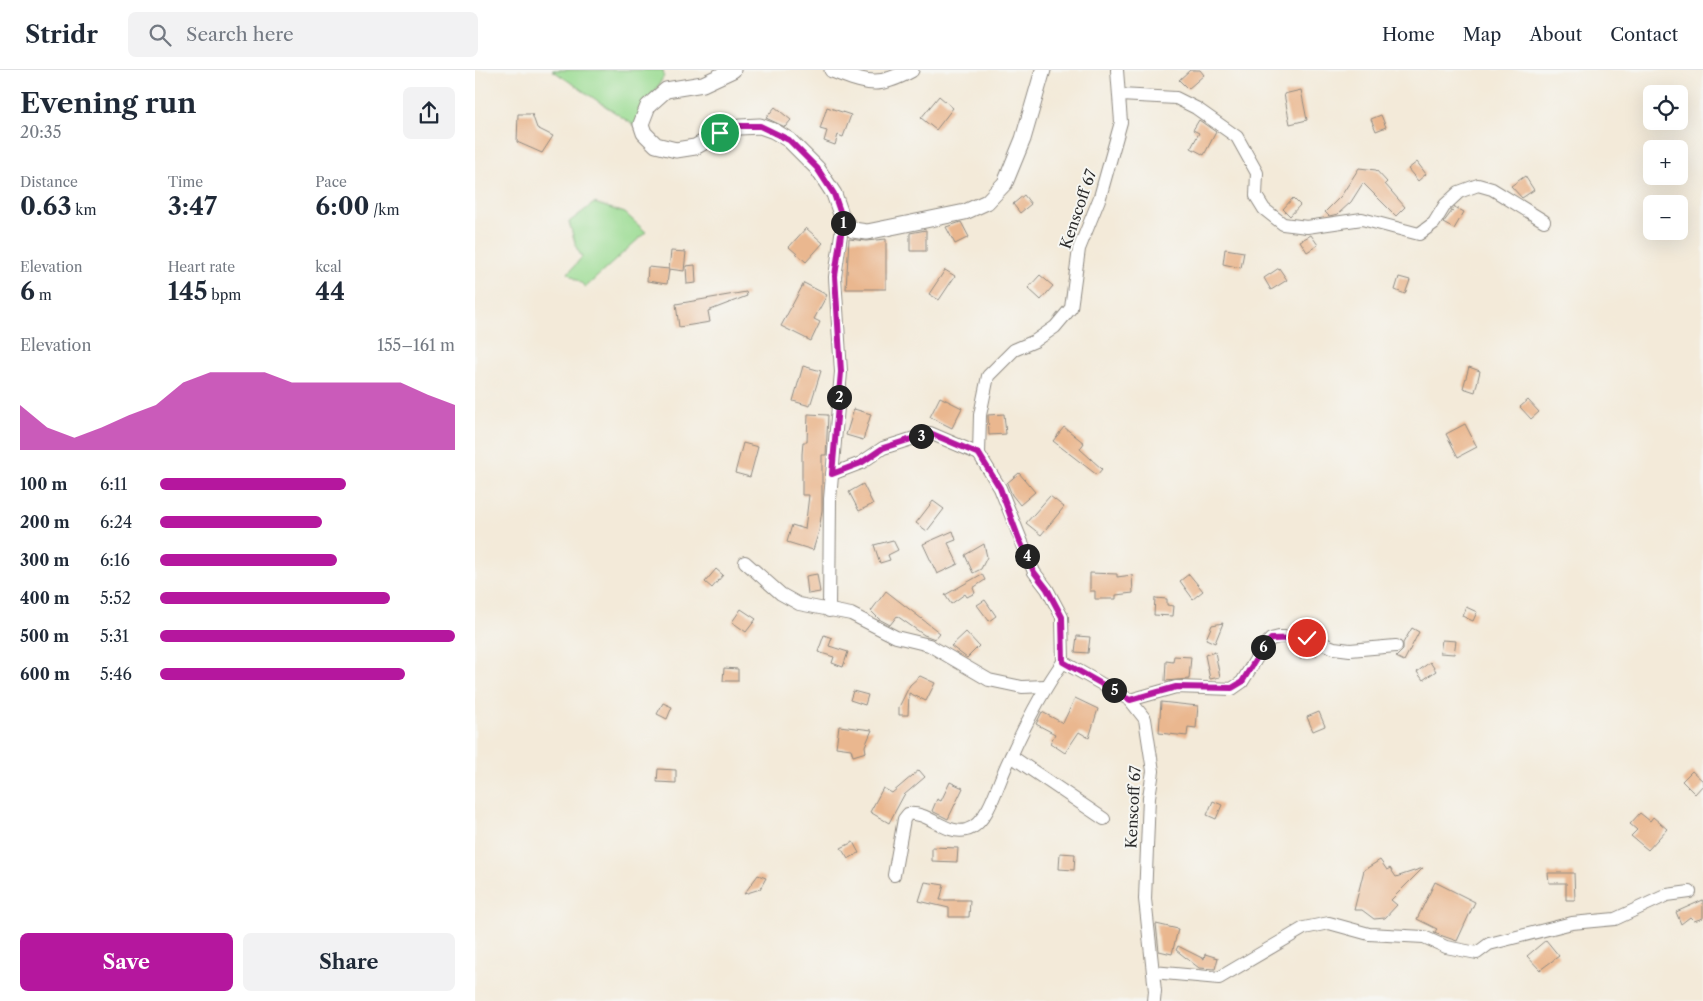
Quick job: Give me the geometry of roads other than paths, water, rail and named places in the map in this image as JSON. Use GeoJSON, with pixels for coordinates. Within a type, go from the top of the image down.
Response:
{"type":"FeatureCollection","features":[{"type":"Feature","properties":{"kind":"main road"},"geometry":{"type":"LineString","coordinates":[[733,70],[703,84],[666,90],[648,106],[641,124],[644,133],[655,145],[676,150],[695,147],[720,133],[740,126],[760,126],[774,131],[789,140],[817,168],[834,194],[843,220],[853,230],[867,232],[965,212],[987,202],[1005,183],[1023,139],[1043,70]]}},
{"type":"Feature","properties":{"kind":"main road"},"geometry":{"type":"LineString","coordinates":[[832,70],[878,83],[891,81],[911,70]]}},
{"type":"Feature","properties":{"kind":"street","name":"Kenscoff 67"},"geometry":{"type":"LineString","coordinates":[[979,454],[980,415],[988,376],[1014,350],[1035,342],[1055,327],[1071,308],[1079,249],[1100,197],[1121,122],[1121,95],[1117,70]]}},
{"type":"Feature","properties":{"kind":"street"},"geometry":{"type":"LineString","coordinates":[[1121,95],[1176,98],[1196,108],[1237,137],[1257,173],[1256,196],[1264,209],[1283,224],[1307,227],[1362,219],[1419,234],[1433,223],[1445,205],[1459,192],[1478,185],[1492,188],[1544,220]]}},
{"type":"Feature","properties":{"kind":"street"},"geometry":{"type":"LineString","coordinates":[[829,611],[832,474],[841,372],[835,276],[843,220]]}},
{"type":"Feature","properties":{"kind":"street"},"geometry":{"type":"LineString","coordinates":[[832,474],[861,463],[883,448],[930,433],[979,454],[1000,488],[1019,539],[1034,572],[1047,589],[1062,617],[1063,662],[1046,686],[1011,756],[988,809],[978,823],[968,830],[945,828],[915,814],[906,816],[894,875]]}},
{"type":"Feature","properties":{"kind":"street"},"geometry":{"type":"LineString","coordinates":[[745,562],[781,594],[799,604],[851,614],[896,637],[929,645],[989,680],[1022,687],[1046,686]]}},
{"type":"Feature","properties":{"kind":"street"},"geometry":{"type":"LineString","coordinates":[[1130,700],[1176,687],[1232,688],[1242,682],[1264,646],[1271,639],[1279,637],[1307,638],[1334,648],[1350,650],[1396,646]]}},
{"type":"Feature","properties":{"kind":"street","name":"Kenscoff 67"},"geometry":{"type":"LineString","coordinates":[[1063,662],[1130,700],[1145,719],[1153,771],[1149,797],[1145,899],[1149,955],[1153,972],[1154,1001]]}},
{"type":"Feature","properties":{"kind":"street"},"geometry":{"type":"LineString","coordinates":[[1011,756],[1104,819]]}},
{"type":"Feature","properties":{"kind":"street"},"geometry":{"type":"LineString","coordinates":[[1153,972],[1219,978],[1304,928],[1329,923],[1369,934],[1424,937],[1446,947],[1477,953],[1489,944],[1572,923],[1615,919],[1667,895],[1690,892]]}}]}
